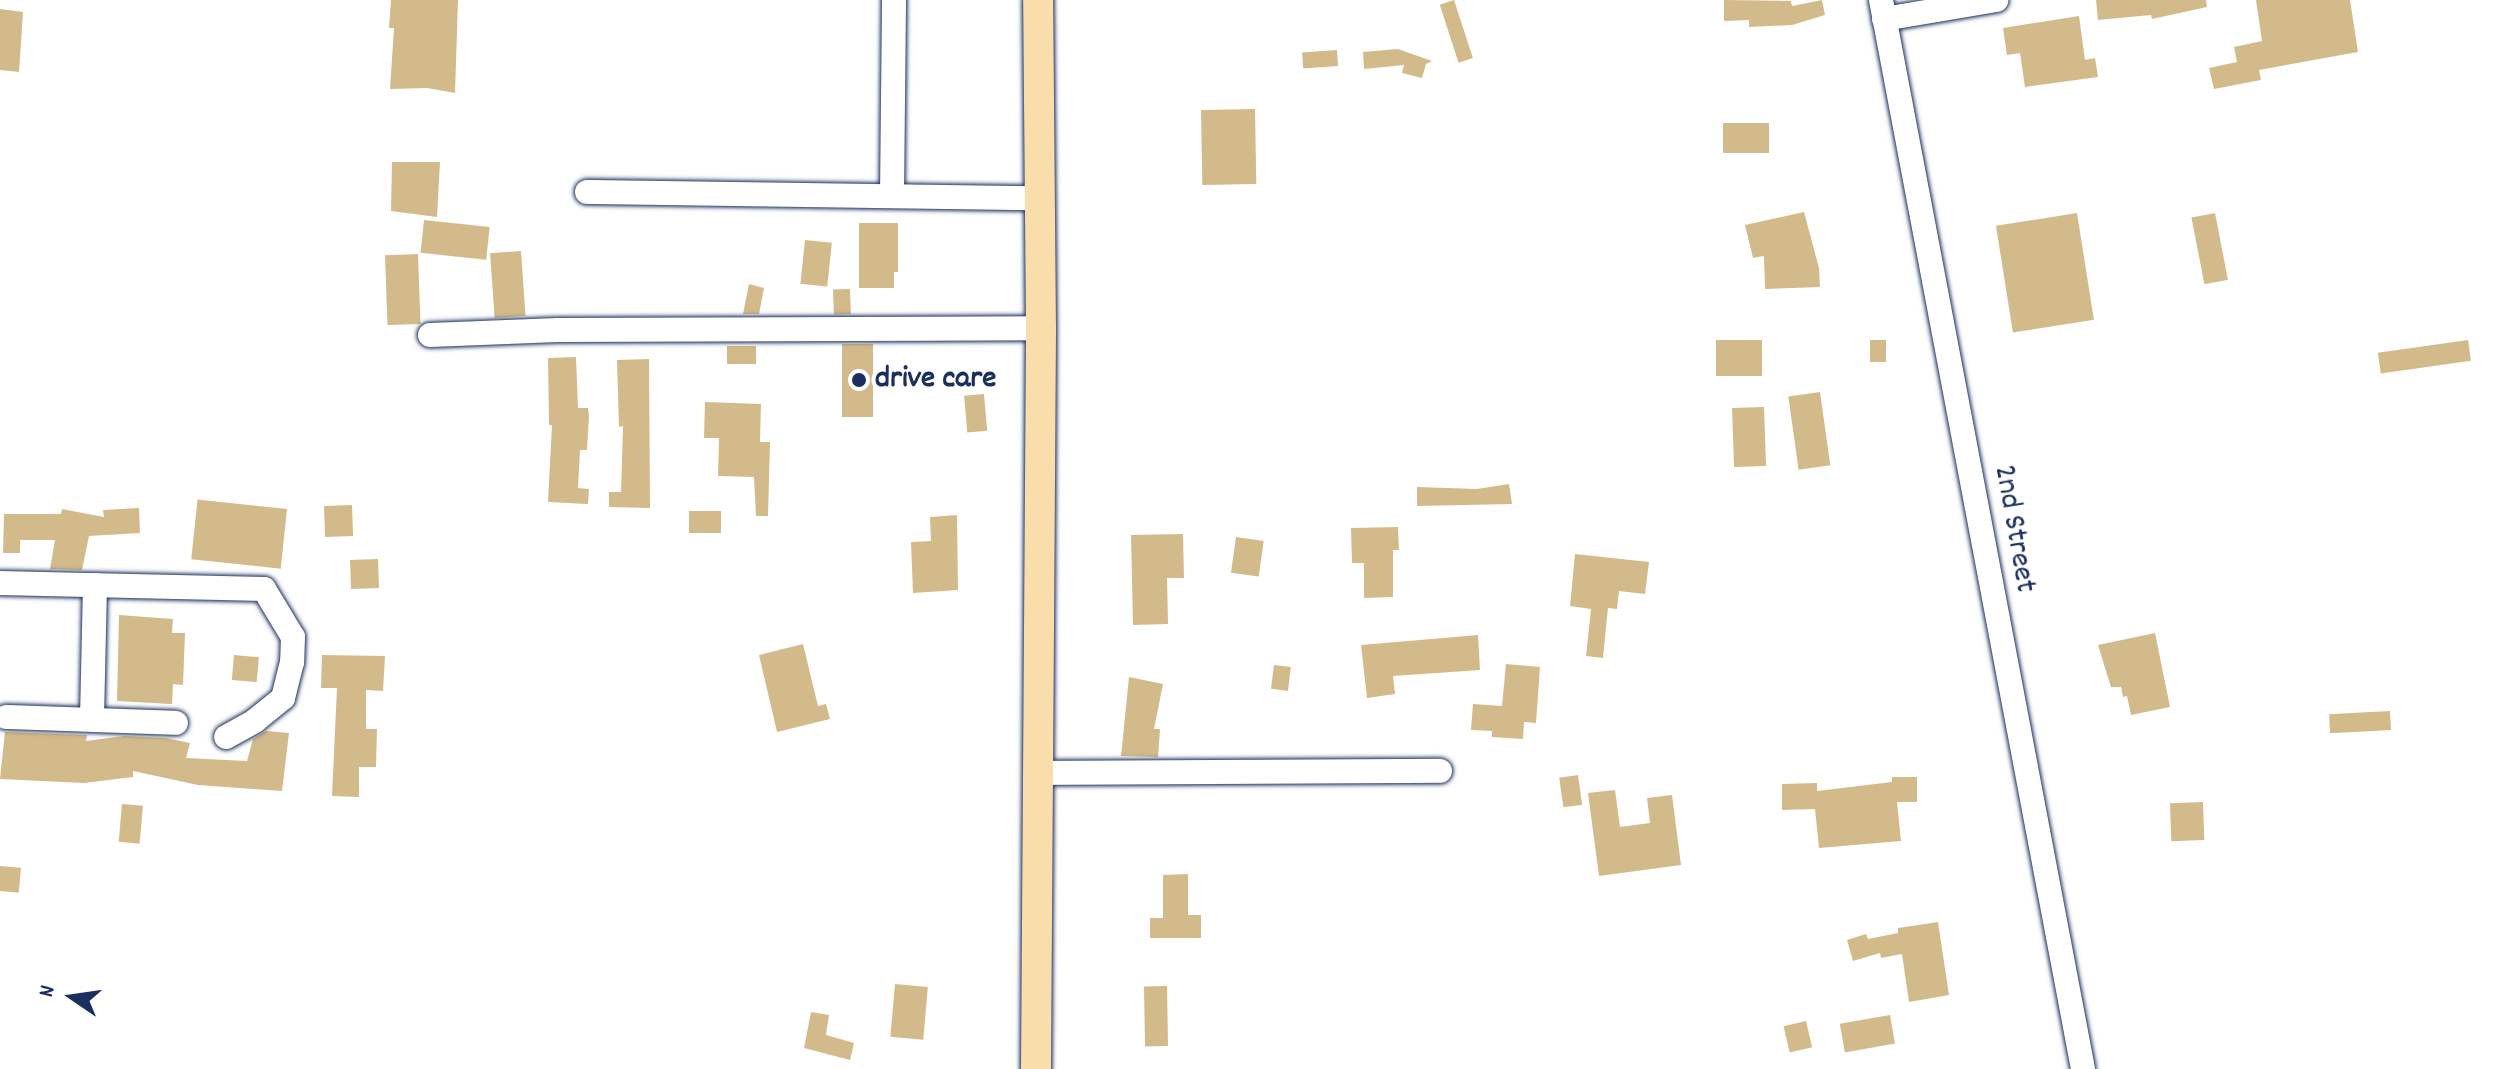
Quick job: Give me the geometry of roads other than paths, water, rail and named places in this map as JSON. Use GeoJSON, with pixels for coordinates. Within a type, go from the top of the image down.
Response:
{"type":"FeatureCollection","features":[{"type":"Feature","properties":{"kind":"main road"},"geometry":{"type":"LineString","coordinates":[[1036,1069],[1041,328],[1038,0]]}},
{"type":"Feature","properties":{"kind":"street"},"geometry":{"type":"LineString","coordinates":[[892,196],[894,0]]}},
{"type":"Feature","properties":{"kind":"street"},"geometry":{"type":"LineString","coordinates":[[1883,10],[1996,0]]}},
{"type":"Feature","properties":{"kind":"street","name":"2nd Street"},"geometry":{"type":"LineString","coordinates":[[1883,10],[2083,1069]]}},
{"type":"Feature","properties":{"kind":"street"},"geometry":{"type":"LineString","coordinates":[[587,192],[1039,198]]}},
{"type":"Feature","properties":{"kind":"street"},"geometry":{"type":"LineString","coordinates":[[430,335],[558,330],[1041,328]]}},
{"type":"Feature","properties":{"kind":"street"},"geometry":{"type":"LineString","coordinates":[[0,583],[264,589],[293,637],[292,662],[283,698],[255,721],[226,737]]}},
{"type":"Feature","properties":{"kind":"street"},"geometry":{"type":"LineString","coordinates":[[92,718],[95,585]]}},
{"type":"Feature","properties":{"kind":"street"},"geometry":{"type":"LineString","coordinates":[[6,717],[176,723]]}},
{"type":"Feature","properties":{"kind":"street"},"geometry":{"type":"LineString","coordinates":[[1037,773],[1440,771]]}},
{"type":"Feature","properties":{"kind":"place","name":"drive care"},"geometry":{"type":"Point","coordinates":[859,380]}}]}
